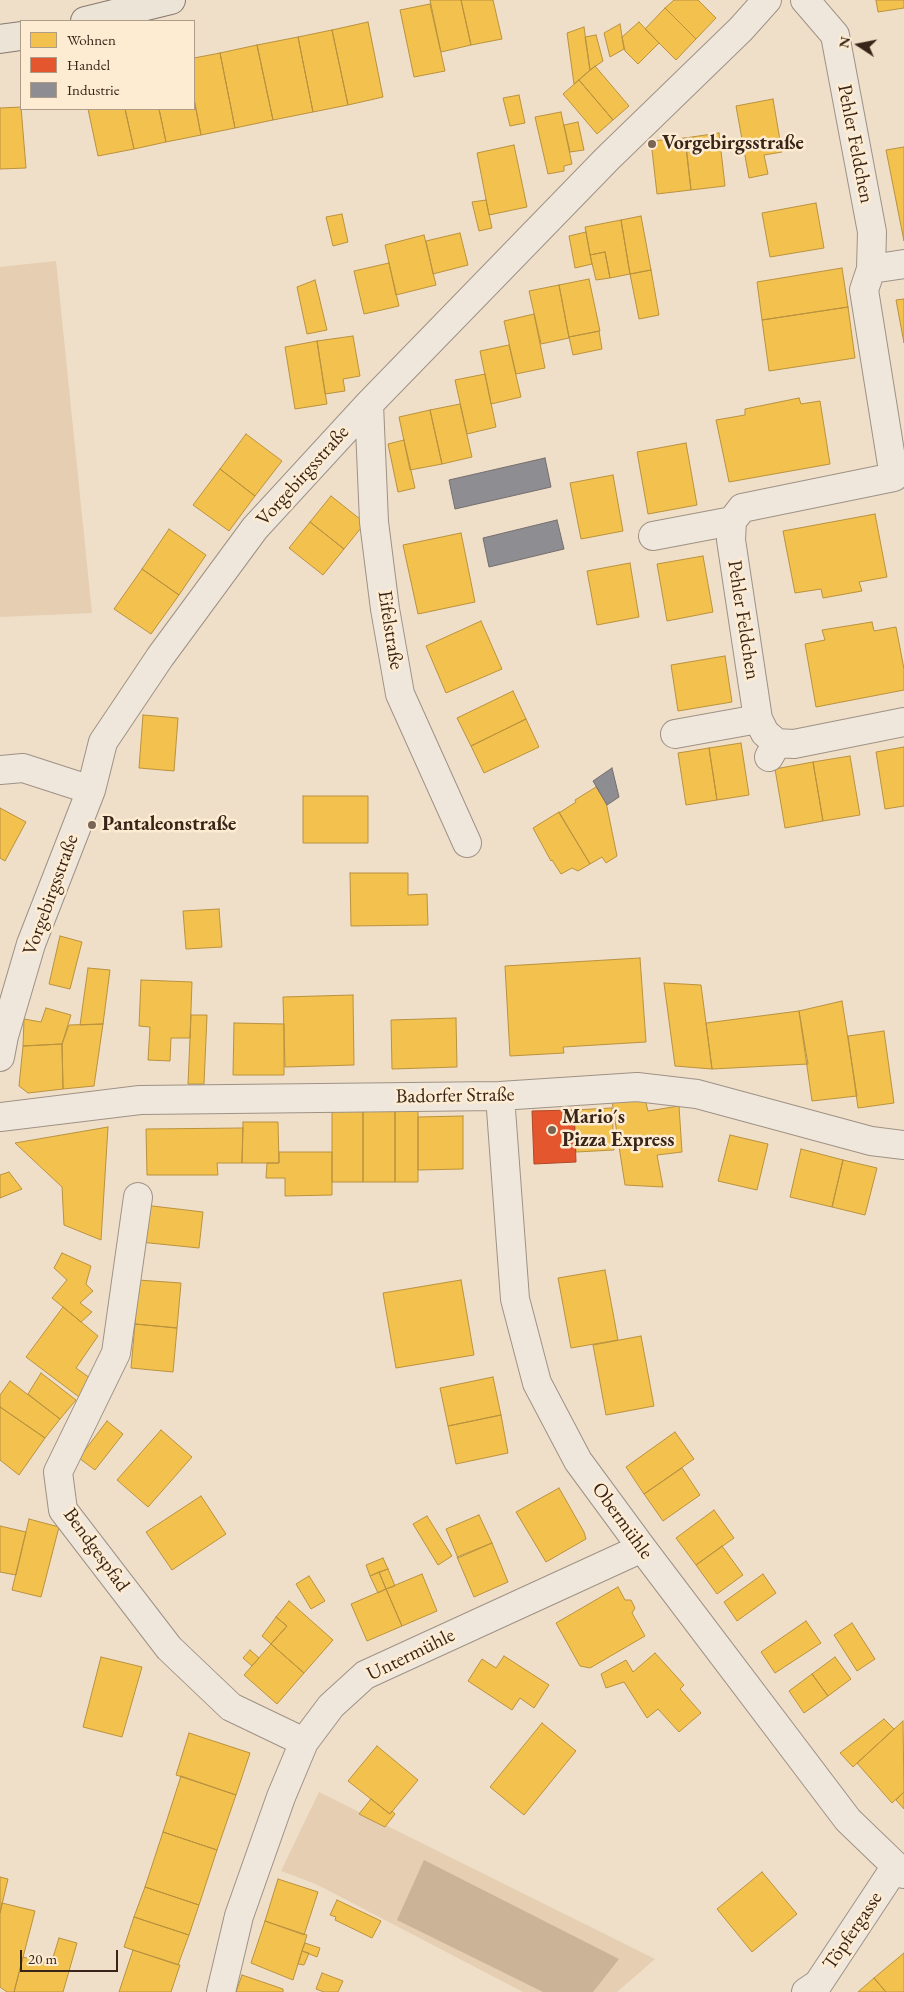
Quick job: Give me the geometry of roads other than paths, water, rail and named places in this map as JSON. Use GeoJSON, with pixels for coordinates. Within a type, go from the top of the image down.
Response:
{"type":"FeatureCollection","features":[{"type":"Feature","properties":{"kind":"main road"},"geometry":{"type":"LineString","coordinates":[[89,20],[171,0]]}},
{"type":"Feature","properties":{"kind":"main road"},"geometry":{"type":"LineString","coordinates":[[0,39],[20,36]]}},
{"type":"Feature","properties":{"kind":"street","name":"Vorgebirgsstraße"},"geometry":{"type":"LineString","coordinates":[[0,1057],[4,1036],[31,944],[91,790],[103,742],[160,656],[255,528],[368,404],[607,159],[741,29],[767,0]]}},
{"type":"Feature","properties":{"kind":"street","name":"Pehler Feldchen"},"geometry":{"type":"LineString","coordinates":[[805,0],[835,35],[872,232],[871,269],[864,290],[899,476],[742,508],[732,521],[731,540],[758,719],[773,750],[904,722]]}},
{"type":"Feature","properties":{"kind":"street"},"geometry":{"type":"LineString","coordinates":[[871,269],[904,264]]}},
{"type":"Feature","properties":{"kind":"street","name":"Eifelstraße"},"geometry":{"type":"LineString","coordinates":[[368,404],[374,522],[385,609],[400,694],[467,843]]}},
{"type":"Feature","properties":{"kind":"street","name":"Pehler Feldchen"},"geometry":{"type":"LineString","coordinates":[[653,536],[732,521]]}},
{"type":"Feature","properties":{"kind":"street"},"geometry":{"type":"LineString","coordinates":[[675,734],[758,719]]}},
{"type":"Feature","properties":{"kind":"street"},"geometry":{"type":"LineString","coordinates":[[0,770],[23,768],[91,790]]}},
{"type":"Feature","properties":{"kind":"street","name":"Badorfer Straße"},"geometry":{"type":"LineString","coordinates":[[0,1118],[140,1100],[500,1096],[637,1086],[697,1094],[871,1141],[904,1145]]}},
{"type":"Feature","properties":{"kind":"street","name":"Obermühle"},"geometry":{"type":"LineString","coordinates":[[500,1096],[515,1300],[538,1383],[578,1461],[848,1820],[900,1870]]}},
{"type":"Feature","properties":{"kind":"street","name":"Bendgespfad"},"geometry":{"type":"LineString","coordinates":[[138,1198],[116,1353],[58,1472],[63,1510],[176,1654],[231,1707],[304,1742]]}},
{"type":"Feature","properties":{"kind":"street","name":"Untermühle"},"geometry":{"type":"LineString","coordinates":[[221,1992],[239,1916],[281,1798],[304,1742],[331,1706],[365,1675],[642,1548]]}},
{"type":"Feature","properties":{"kind":"street","name":"Töpfergasse"},"geometry":{"type":"LineString","coordinates":[[806,1992],[818,1984],[900,1870]]}},
{"type":"Feature","properties":{"kind":"place","name":"Vorgebirgsstraße"},"geometry":{"type":"Point","coordinates":[652,144]}},
{"type":"Feature","properties":{"kind":"place","name":"Pantaleonstraße"},"geometry":{"type":"Point","coordinates":[92,825]}},
{"type":"Feature","properties":{"kind":"place","name":"Mario´s Pizza Express"},"geometry":{"type":"Point","coordinates":[552,1130]}}]}
